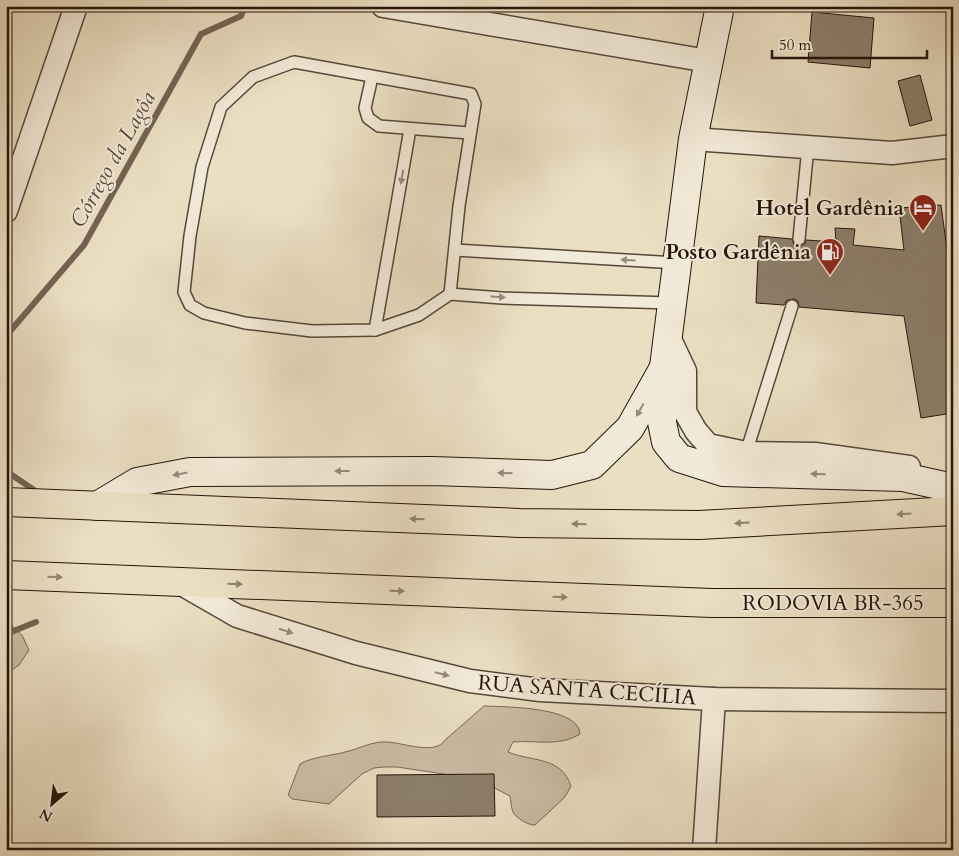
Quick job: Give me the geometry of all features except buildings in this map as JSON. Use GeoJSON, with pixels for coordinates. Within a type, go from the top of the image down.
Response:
{"type":"FeatureCollection","features":[{"type":"Feature","properties":{"kind":"main road"},"geometry":{"type":"LineString","coordinates":[[720,6],[694,139],[668,334],[664,367],[662,422],[666,442],[679,458],[723,472],[903,477],[953,488]]}},
{"type":"Feature","properties":{"kind":"main road"},"geometry":{"type":"LineString","coordinates":[[98,506],[137,482],[190,472],[423,471],[552,475],[592,465],[630,428],[664,367]]}},
{"type":"Feature","properties":{"kind":"main road"},"geometry":{"type":"LineString","coordinates":[[6,502],[520,523],[679,525],[953,511]]}},
{"type":"Feature","properties":{"kind":"main road","name":"RODOVIA BR-365"},"geometry":{"type":"LineString","coordinates":[[6,575],[712,603],[953,603]]}},
{"type":"Feature","properties":{"kind":"street"},"geometry":{"type":"LineString","coordinates":[[6,210],[75,6]]}},
{"type":"Feature","properties":{"kind":"street"},"geometry":{"type":"LineString","coordinates":[[383,6],[708,61]]}},
{"type":"Feature","properties":{"kind":"street"},"geometry":{"type":"LineString","coordinates":[[694,139],[892,153],[953,146]]}},
{"type":"Feature","properties":{"kind":"street"},"geometry":{"type":"LineString","coordinates":[[668,334],[685,371],[685,412],[696,432],[708,445],[746,453],[815,454],[907,466],[953,481]]}},
{"type":"Feature","properties":{"kind":"street","name":"RUA SANTA CECÍLIA"},"geometry":{"type":"LineString","coordinates":[[178,582],[238,616],[356,653],[470,681],[540,690],[714,699],[953,701]]}},
{"type":"Feature","properties":{"kind":"street"},"geometry":{"type":"LineString","coordinates":[[704,850],[714,699]]}},
{"type":"Feature","properties":{"kind":"lane"},"geometry":{"type":"LineString","coordinates":[[450,294],[454,250],[475,104],[471,94],[294,62],[253,77],[221,108],[202,168],[190,236],[184,292],[190,305],[204,314],[245,323],[312,331],[375,330],[419,314],[450,294],[502,298],[672,303]]}},
{"type":"Feature","properties":{"kind":"lane"},"geometry":{"type":"LineString","coordinates":[[372,77],[365,108],[368,118],[378,126],[470,133]]}},
{"type":"Feature","properties":{"kind":"lane"},"geometry":{"type":"LineString","coordinates":[[375,330],[410,129]]}},
{"type":"Feature","properties":{"kind":"lane"},"geometry":{"type":"LineString","coordinates":[[799,239],[808,147]]}},
{"type":"Feature","properties":{"kind":"lane"},"geometry":{"type":"LineString","coordinates":[[454,250],[677,263]]}},
{"type":"Feature","properties":{"kind":"lane"},"geometry":{"type":"LineString","coordinates":[[746,453],[792,306]]}},
{"type":"Feature","properties":{"kind":"shaded area"},"geometry":{"type":"Polygon","coordinates":[[[6,620],[22,635],[29,650],[19,665],[6,674],[6,620]]]}},
{"type":"Feature","properties":{"kind":"shaded area"},"geometry":{"type":"Polygon","coordinates":[[[484,706],[522,708],[554,713],[567,718],[576,725],[580,734],[556,742],[513,742],[508,752],[553,765],[566,776],[571,786],[565,797],[535,825],[523,821],[515,815],[510,796],[477,779],[397,767],[374,768],[362,774],[329,804],[292,799],[288,795],[300,764],[305,761],[381,742],[426,748],[434,747],[440,745],[484,706]]]}},
{"type":"Feature","properties":{"kind":"waterway","name":"Córrego da Lagôa"},"geometry":{"type":"LineString","coordinates":[[6,336],[84,245],[201,34],[241,16],[245,6]]}},
{"type":"Feature","properties":{"kind":"waterway","name":"Córrego da Lagôa"},"geometry":{"type":"LineString","coordinates":[[6,471],[34,490]]}},
{"type":"Feature","properties":{"kind":"waterway","name":"Córrego da Lagôa"},"geometry":{"type":"LineString","coordinates":[[6,634],[36,622]]}},
{"type":"Feature","properties":{"kind":"place","name":"Hotel Gardênia"},"geometry":{"type":"Point","coordinates":[923,232]}},
{"type":"Feature","properties":{"kind":"place","name":"Posto Gardênia"},"geometry":{"type":"Point","coordinates":[830,276]}}]}
